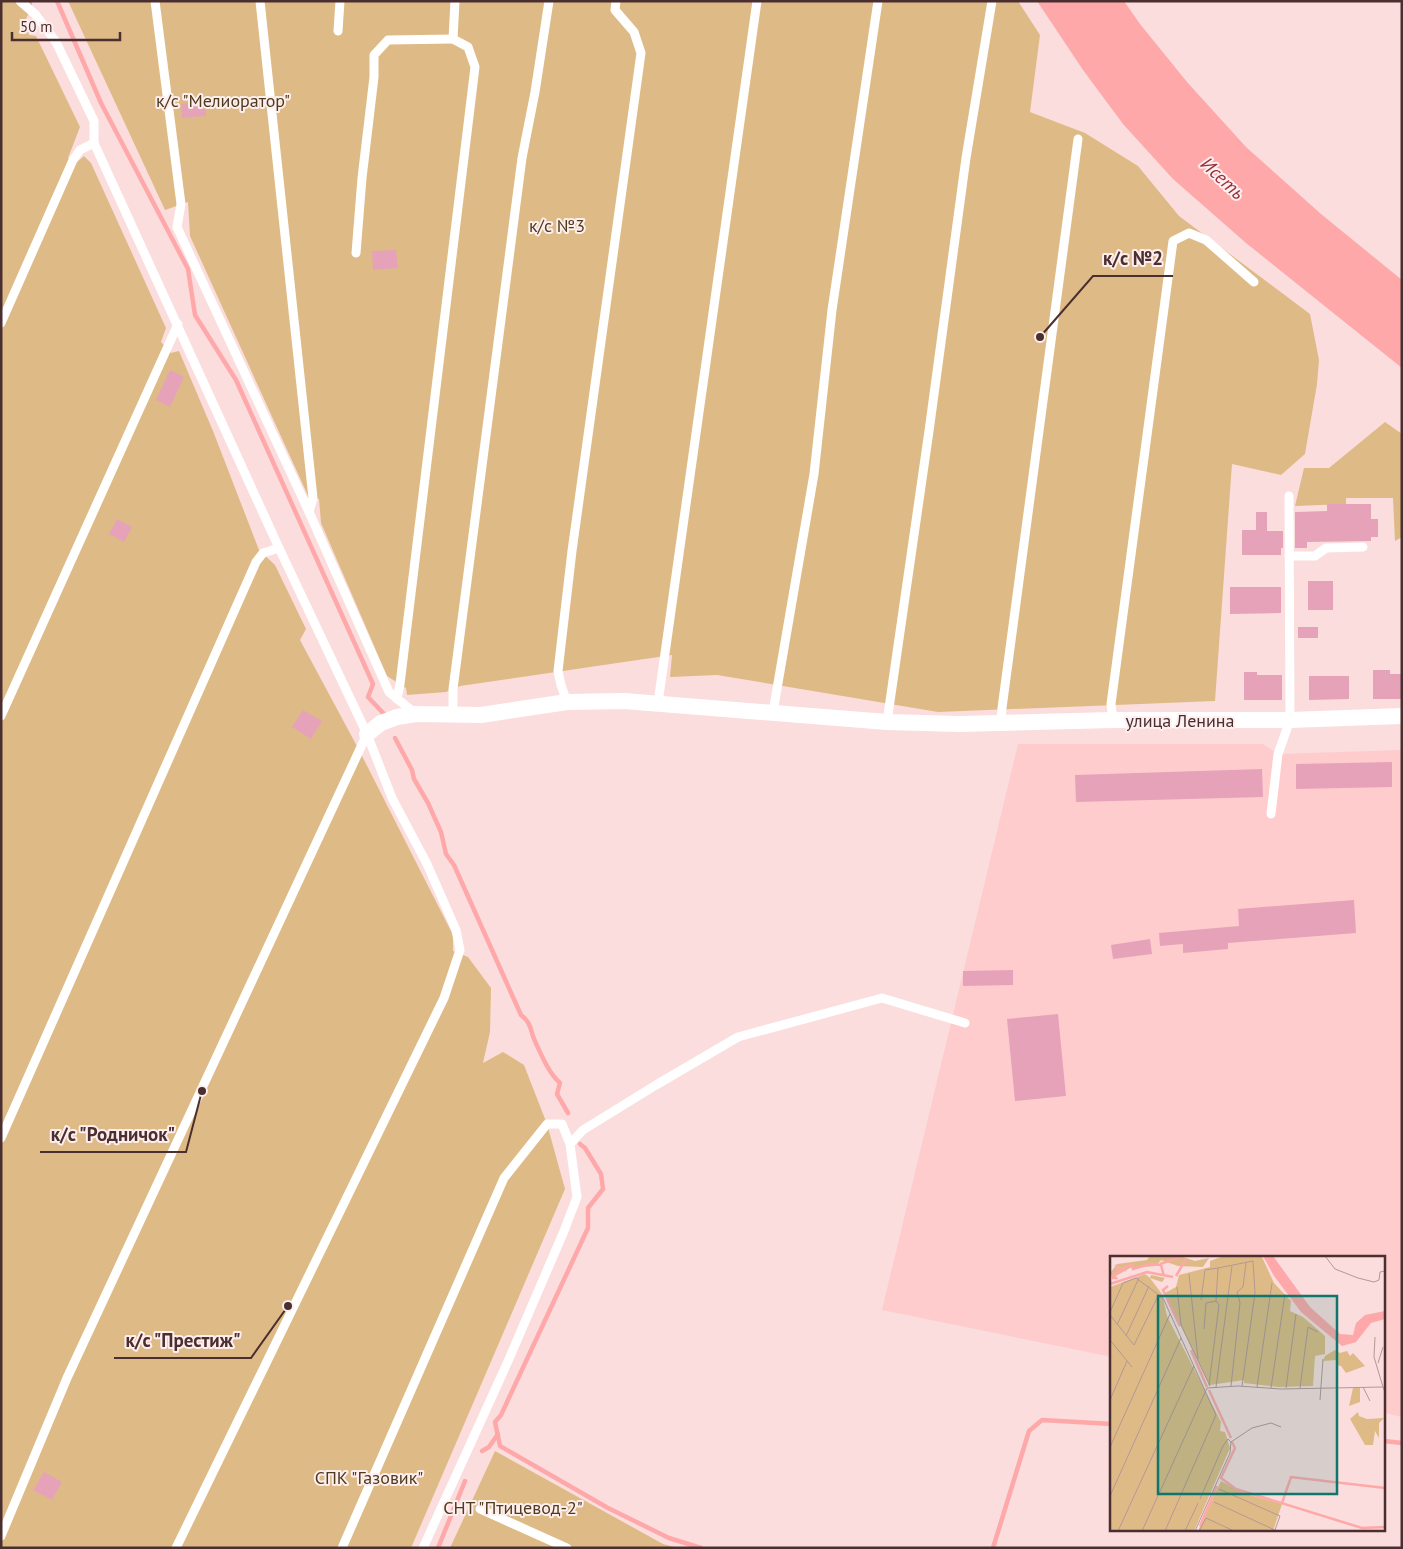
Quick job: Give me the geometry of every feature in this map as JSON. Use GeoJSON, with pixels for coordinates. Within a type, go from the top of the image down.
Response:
{"type":"FeatureCollection","features":[{"type":"Feature","properties":{"kind":"street","name":"улица Ленина"},"geometry":{"type":"LineString","coordinates":[[367,734],[381,723],[397,717],[416,714],[481,715],[567,702],[624,701],[887,722],[959,724],[1112,720],[1290,720],[1402,716]]}},
{"type":"Feature","properties":{"kind":"lane"},"geometry":{"type":"LineString","coordinates":[[20,1],[35,14],[56,42],[94,121],[94,143],[279,548],[367,734],[392,798],[427,864],[456,930],[460,950],[444,998],[176,1548]]}},
{"type":"Feature","properties":{"kind":"lane"},"geometry":{"type":"LineString","coordinates":[[155,1],[181,204],[177,227],[309,512],[388,692],[416,714]]}},
{"type":"Feature","properties":{"kind":"lane"},"geometry":{"type":"LineString","coordinates":[[260,1],[313,498],[309,512]]}},
{"type":"Feature","properties":{"kind":"lane"},"geometry":{"type":"LineString","coordinates":[[338,31],[340,1]]}},
{"type":"Feature","properties":{"kind":"lane"},"geometry":{"type":"LineString","coordinates":[[453,39],[455,1]]}},
{"type":"Feature","properties":{"kind":"lane"},"geometry":{"type":"LineString","coordinates":[[453,715],[453,689],[522,158],[535,92],[549,1]]}},
{"type":"Feature","properties":{"kind":"lane"},"geometry":{"type":"LineString","coordinates":[[567,702],[558,671],[570,570],[641,53],[634,32],[615,10],[616,1]]}},
{"type":"Feature","properties":{"kind":"lane"},"geometry":{"type":"LineString","coordinates":[[658,703],[757,1]]}},
{"type":"Feature","properties":{"kind":"lane"},"geometry":{"type":"LineString","coordinates":[[773,712],[814,474],[832,310],[878,1]]}},
{"type":"Feature","properties":{"kind":"lane"},"geometry":{"type":"LineString","coordinates":[[887,722],[930,431],[966,158],[992,1]]}},
{"type":"Feature","properties":{"kind":"lane"},"geometry":{"type":"LineString","coordinates":[[356,253],[362,178],[374,77],[374,55],[388,40],[453,39],[468,47],[475,66],[402,674],[397,699]]}},
{"type":"Feature","properties":{"kind":"lane"},"geometry":{"type":"LineString","coordinates":[[1001,723],[1078,139]]}},
{"type":"Feature","properties":{"kind":"lane"},"geometry":{"type":"LineString","coordinates":[[1,324],[73,160],[80,150],[94,143]]}},
{"type":"Feature","properties":{"kind":"lane"},"geometry":{"type":"LineString","coordinates":[[1112,720],[1111,704],[1173,241],[1189,233],[1206,240],[1254,282]]}},
{"type":"Feature","properties":{"kind":"lane"},"geometry":{"type":"LineString","coordinates":[[1,716],[178,324]]}},
{"type":"Feature","properties":{"kind":"lane"},"geometry":{"type":"LineString","coordinates":[[1271,814],[1278,754],[1290,720],[1289,496]]}},
{"type":"Feature","properties":{"kind":"lane"},"geometry":{"type":"LineString","coordinates":[[1289,556],[1315,556],[1326,548],[1363,547]]}},
{"type":"Feature","properties":{"kind":"lane"},"geometry":{"type":"LineString","coordinates":[[1,1138],[256,562],[263,553],[279,548]]}},
{"type":"Feature","properties":{"kind":"lane"},"geometry":{"type":"LineString","coordinates":[[1,1536],[67,1378],[367,734]]}},
{"type":"Feature","properties":{"kind":"lane"},"geometry":{"type":"LineString","coordinates":[[570,1144],[584,1130],[656,1084],[738,1037],[882,998],[965,1023]]}},
{"type":"Feature","properties":{"kind":"lane"},"geometry":{"type":"LineString","coordinates":[[342,1548],[504,1178],[547,1124],[562,1124],[570,1144],[577,1197],[509,1359],[423,1548]]}},
{"type":"Feature","properties":{"kind":"lane"},"geometry":{"type":"LineString","coordinates":[[480,1509],[566,1548]]}},
{"type":"Feature","properties":{"kind":"shaded area"},"geometry":{"type":"Polygon","coordinates":[[[1018,744],[1263,744],[1278,754],[1402,750],[1402,1417],[1386,1413],[1386,1256],[1110,1256],[1110,1357],[882,1310],[1018,744]]]}},
{"type":"Feature","properties":{"kind":"green space","name":"СПК \"Газовик\""},"geometry":{"type":"Polygon","coordinates":[[[1,1],[32,1],[32,6],[26,19],[29,35],[36,36],[80,127],[68,158],[77,162],[84,156],[91,163],[166,328],[161,342],[171,353],[179,351],[213,431],[259,550],[275,565],[306,629],[300,640],[359,750],[453,935],[453,951],[468,957],[491,988],[490,1032],[483,1063],[503,1052],[524,1065],[547,1124],[565,1189],[411,1548],[1,1548],[1,1]]]}},
{"type":"Feature","properties":{"kind":"green space"},"geometry":{"type":"Polygon","coordinates":[[[68,1],[1018,1],[1040,35],[1030,112],[1085,133],[1138,166],[1179,216],[1310,314],[1319,360],[1317,384],[1305,454],[1281,475],[1232,464],[1215,701],[938,712],[717,675],[670,677],[672,655],[460,686],[446,692],[407,695],[406,688],[387,676],[321,523],[319,499],[309,498],[190,236],[188,202],[165,210],[68,1]]]}},
{"type":"Feature","properties":{"kind":"green space"},"geometry":{"type":"Polygon","coordinates":[[[1385,422],[1402,434],[1402,537],[1395,541],[1393,498],[1346,498],[1346,504],[1295,506],[1304,468],[1329,468],[1385,422]]]}},
{"type":"Feature","properties":{"kind":"green space","name":"СНТ \"Птицевод-2\""},"geometry":{"type":"Polygon","coordinates":[[[495,1451],[663,1544],[678,1548],[450,1548],[495,1451]]]}},
{"type":"Feature","properties":{"kind":"water","name":"Исеть"},"geometry":{"type":"Polygon","coordinates":[[[1037,1],[1124,1],[1187,82],[1246,147],[1321,214],[1402,280],[1402,368],[1246,243],[1173,179],[1123,124],[1083,70],[1037,1]]]}},
{"type":"Feature","properties":{"kind":"building"},"geometry":{"type":"Polygon","coordinates":[[[205,102],[206,116],[182,118],[181,104],[205,102]]]}},
{"type":"Feature","properties":{"kind":"building"},"geometry":{"type":"Polygon","coordinates":[[[396,250],[398,268],[373,270],[372,251],[396,250]]]}},
{"type":"Feature","properties":{"kind":"building"},"geometry":{"type":"Polygon","coordinates":[[[170,370],[184,377],[170,407],[156,400],[170,370]]]}},
{"type":"Feature","properties":{"kind":"building"},"geometry":{"type":"Polygon","coordinates":[[[1327,504],[1371,504],[1371,519],[1378,519],[1378,537],[1371,537],[1371,541],[1307,542],[1307,548],[1295,548],[1295,512],[1327,511],[1327,504]]]}},
{"type":"Feature","properties":{"kind":"building"},"geometry":{"type":"Polygon","coordinates":[[[1256,512],[1267,512],[1267,531],[1283,531],[1281,555],[1242,555],[1242,530],[1256,530],[1256,512]]]}},
{"type":"Feature","properties":{"kind":"building"},"geometry":{"type":"Polygon","coordinates":[[[117,519],[132,527],[124,542],[109,534],[117,519]]]}},
{"type":"Feature","properties":{"kind":"building"},"geometry":{"type":"Polygon","coordinates":[[[1308,581],[1333,581],[1333,610],[1308,610],[1308,581]]]}},
{"type":"Feature","properties":{"kind":"building"},"geometry":{"type":"Polygon","coordinates":[[[1230,587],[1281,587],[1281,613],[1230,614],[1230,587]]]}},
{"type":"Feature","properties":{"kind":"building"},"geometry":{"type":"Polygon","coordinates":[[[1298,627],[1318,627],[1318,638],[1298,638],[1298,627]]]}},
{"type":"Feature","properties":{"kind":"building"},"geometry":{"type":"Polygon","coordinates":[[[1373,670],[1390,670],[1390,674],[1402,674],[1402,699],[1373,699],[1373,670]]]}},
{"type":"Feature","properties":{"kind":"building"},"geometry":{"type":"Polygon","coordinates":[[[1244,672],[1257,672],[1257,675],[1282,675],[1282,700],[1244,700],[1244,672]]]}},
{"type":"Feature","properties":{"kind":"building"},"geometry":{"type":"Polygon","coordinates":[[[1309,676],[1349,676],[1349,699],[1309,700],[1309,676]]]}},
{"type":"Feature","properties":{"kind":"building"},"geometry":{"type":"Polygon","coordinates":[[[303,710],[322,721],[311,739],[292,727],[303,710]]]}},
{"type":"Feature","properties":{"kind":"building"},"geometry":{"type":"Polygon","coordinates":[[[1392,762],[1392,787],[1296,789],[1296,764],[1392,762]]]}},
{"type":"Feature","properties":{"kind":"building"},"geometry":{"type":"Polygon","coordinates":[[[1262,769],[1263,797],[1076,802],[1075,775],[1262,769]]]}},
{"type":"Feature","properties":{"kind":"building"},"geometry":{"type":"Polygon","coordinates":[[[1354,900],[1356,933],[1228,943],[1228,949],[1183,953],[1183,944],[1160,946],[1159,933],[1239,926],[1238,909],[1354,900]]]}},
{"type":"Feature","properties":{"kind":"building"},"geometry":{"type":"Polygon","coordinates":[[[1150,939],[1152,954],[1113,959],[1111,945],[1150,939]]]}},
{"type":"Feature","properties":{"kind":"building"},"geometry":{"type":"Polygon","coordinates":[[[1013,970],[1013,985],[963,986],[963,971],[1013,970]]]}},
{"type":"Feature","properties":{"kind":"building"},"geometry":{"type":"Polygon","coordinates":[[[1058,1014],[1066,1096],[1015,1101],[1007,1019],[1058,1014]]]}},
{"type":"Feature","properties":{"kind":"building"},"geometry":{"type":"Polygon","coordinates":[[[44,1472],[62,1482],[52,1500],[33,1490],[44,1472]]]}},
{"type":"Feature","properties":{"kind":"waterway"},"geometry":{"type":"LineString","coordinates":[[57,1],[101,103],[188,269],[195,315],[236,380],[373,684],[368,697],[384,714]]}},
{"type":"Feature","properties":{"kind":"waterway"},"geometry":{"type":"LineString","coordinates":[[395,738],[412,770],[414,779],[428,803],[441,832],[446,854],[454,865],[521,1015],[528,1023],[548,1068],[560,1083],[557,1094],[568,1113]]}},
{"type":"Feature","properties":{"kind":"waterway"},"geometry":{"type":"LineString","coordinates":[[580,1144],[585,1148],[601,1174],[603,1189],[588,1208],[588,1228],[501,1415],[495,1422],[500,1446],[608,1508],[669,1538],[701,1548]]}},
{"type":"Feature","properties":{"kind":"waterway"},"geometry":{"type":"LineString","coordinates":[[993,1548],[1029,1431],[1042,1420],[1110,1424]]}},
{"type":"Feature","properties":{"kind":"waterway"},"geometry":{"type":"LineString","coordinates":[[482,1451],[489,1447],[498,1434]]}},
{"type":"Feature","properties":{"kind":"waterway"},"geometry":{"type":"LineString","coordinates":[[1386,1441],[1402,1443]]}},
{"type":"Feature","properties":{"kind":"waterway"},"geometry":{"type":"LineString","coordinates":[[438,1548],[465,1481]]}},
{"type":"Feature","properties":{"kind":"place","name":"к/с №2"},"geometry":{"type":"Point","coordinates":[1040,337]}},
{"type":"Feature","properties":{"kind":"place","name":"к/с \"Родничок\""},"geometry":{"type":"Point","coordinates":[202,1091]}},
{"type":"Feature","properties":{"kind":"place","name":"к/с \"Престиж\""},"geometry":{"type":"Point","coordinates":[288,1306]}},
{"type":"Feature","properties":{"kind":"park label","name":"к/с \"Мелиоратор\""},"geometry":{"type":"Point","coordinates":[223,100]}},
{"type":"Feature","properties":{"kind":"park label","name":"к/с №3"},"geometry":{"type":"Point","coordinates":[557,225]}}]}
